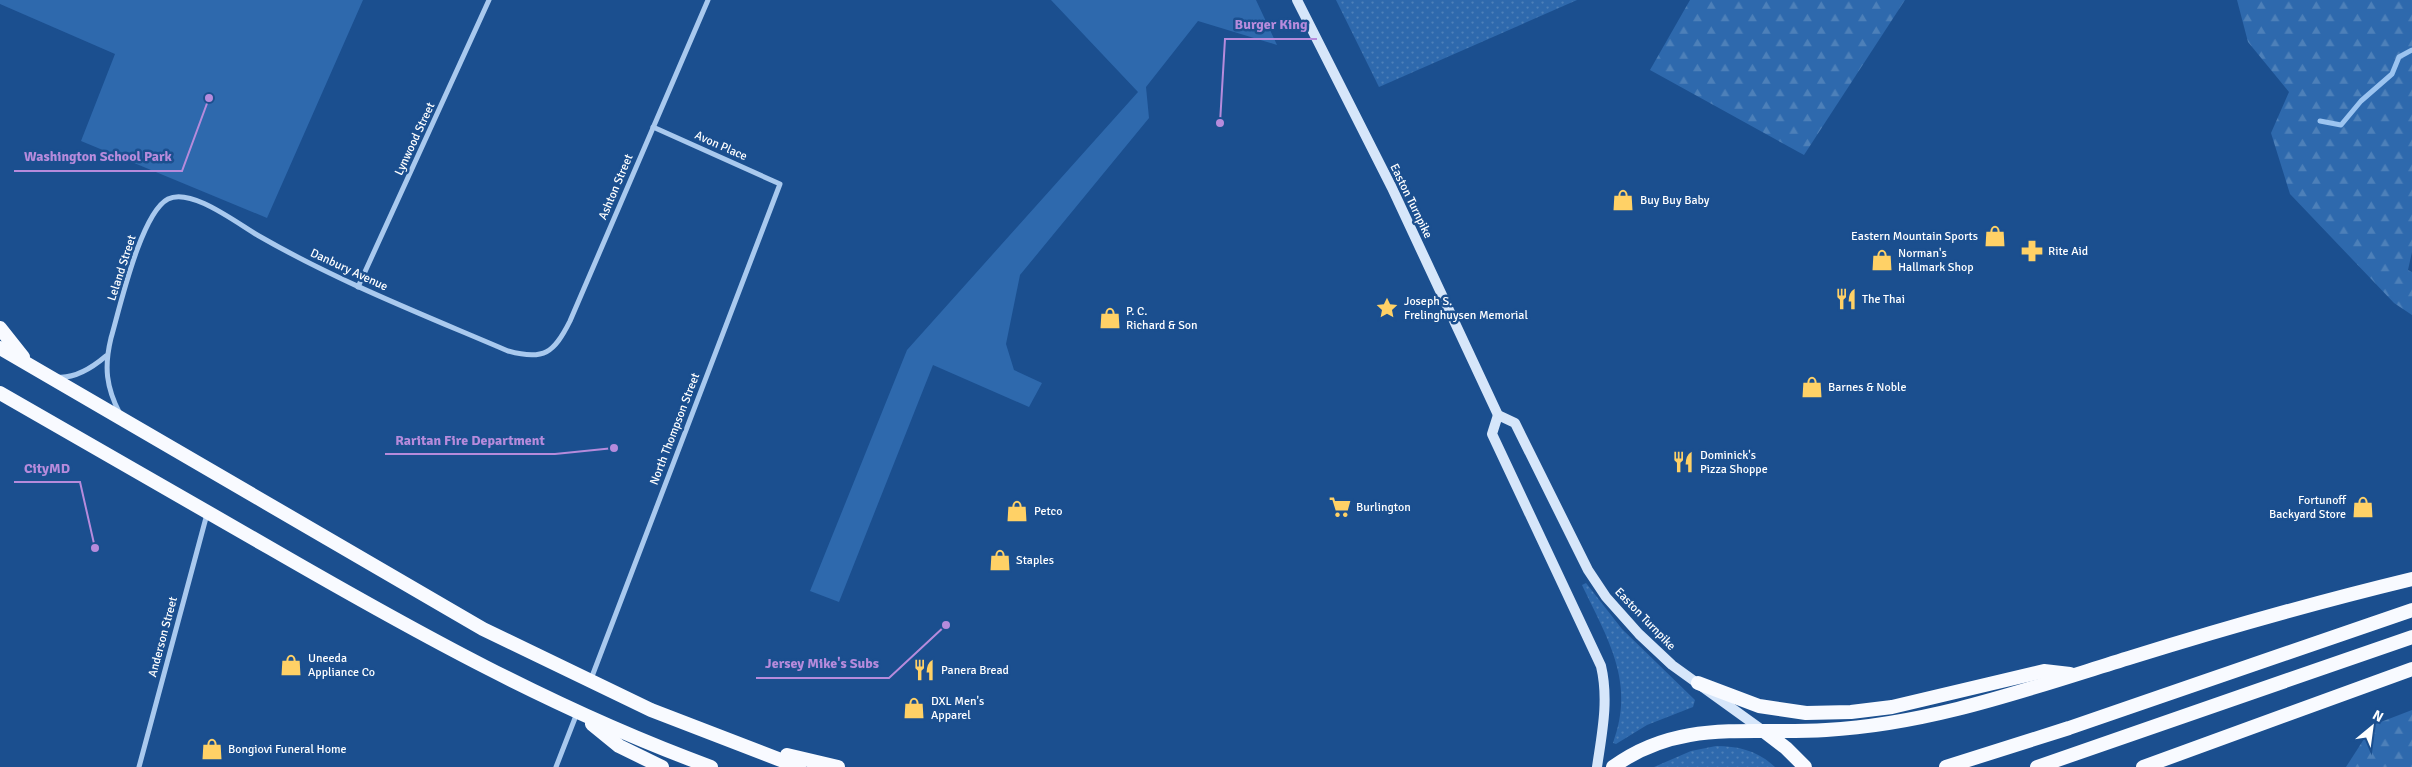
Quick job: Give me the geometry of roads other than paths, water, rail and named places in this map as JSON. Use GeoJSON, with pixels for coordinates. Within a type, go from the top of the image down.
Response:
{"type":"FeatureCollection","features":[{"type":"Feature","properties":{"kind":"highway"},"geometry":{"type":"LineString","coordinates":[[0,328],[28,364]]}},
{"type":"Feature","properties":{"kind":"highway"},"geometry":{"type":"LineString","coordinates":[[0,348],[483,629],[651,710],[799,767]]}},
{"type":"Feature","properties":{"kind":"highway"},"geometry":{"type":"LineString","coordinates":[[0,393],[381,612],[482,667],[577,713],[710,767]]}},
{"type":"Feature","properties":{"kind":"highway"},"geometry":{"type":"LineString","coordinates":[[1613,767],[1651,745],[1686,735],[1721,731],[1765,732],[1868,727],[1938,715],[2252,619],[2412,579]]}},
{"type":"Feature","properties":{"kind":"highway"},"geometry":{"type":"LineString","coordinates":[[1946,767],[2069,728],[2412,610]]}},
{"type":"Feature","properties":{"kind":"highway"},"geometry":{"type":"LineString","coordinates":[[2037,767],[2412,637]]}},
{"type":"Feature","properties":{"kind":"highway"},"geometry":{"type":"LineString","coordinates":[[2143,767],[2412,669]]}},
{"type":"Feature","properties":{"kind":"highway"},"geometry":{"type":"LineString","coordinates":[[1698,684],[1732,697],[1779,711],[1824,713],[1892,707],[2044,671],[2073,675]]}},
{"type":"Feature","properties":{"kind":"highway"},"geometry":{"type":"LineString","coordinates":[[577,713],[619,746],[662,767]]}},
{"type":"Feature","properties":{"kind":"highway"},"geometry":{"type":"LineString","coordinates":[[1765,732],[1786,748],[1805,767]]}},
{"type":"Feature","properties":{"kind":"highway"},"geometry":{"type":"LineString","coordinates":[[718,737],[838,767]]}},
{"type":"Feature","properties":{"kind":"main road","name":"Easton Turnpike"},"geometry":{"type":"LineString","coordinates":[[1297,0],[1392,188],[1498,416],[1515,423],[1588,570],[1606,597],[1639,634],[1672,665],[1765,732]]}},
{"type":"Feature","properties":{"kind":"main road"},"geometry":{"type":"LineString","coordinates":[[1498,416],[1492,434],[1602,666],[1606,706],[1597,767]]}},
{"type":"Feature","properties":{"kind":"street","name":"Lynwood Street"},"geometry":{"type":"LineString","coordinates":[[358,286],[489,0]]}},
{"type":"Feature","properties":{"kind":"street","name":"Ashton Street"},"geometry":{"type":"LineString","coordinates":[[520,354],[529,356],[546,353],[562,336],[708,0]]}},
{"type":"Feature","properties":{"kind":"street","name":"Avon Place"},"geometry":{"type":"LineString","coordinates":[[653,127],[780,184]]}},
{"type":"Feature","properties":{"kind":"street","name":"North Thompson Street"},"geometry":{"type":"LineString","coordinates":[[590,682],[780,184]]}},
{"type":"Feature","properties":{"kind":"street","name":"Danbury Avenue"},"geometry":{"type":"LineString","coordinates":[[175,197],[198,200],[267,240],[358,286],[520,354]]}},
{"type":"Feature","properties":{"kind":"street","name":"Leland Street"},"geometry":{"type":"LineString","coordinates":[[123,418],[108,388],[106,356],[148,223],[162,204],[175,197]]}},
{"type":"Feature","properties":{"kind":"street"},"geometry":{"type":"LineString","coordinates":[[50,376],[64,378],[81,373],[106,356]]}},
{"type":"Feature","properties":{"kind":"street","name":"Anderson Street"},"geometry":{"type":"LineString","coordinates":[[139,767],[208,512]]}},
{"type":"Feature","properties":{"kind":"street"},"geometry":{"type":"LineString","coordinates":[[556,767],[577,713]]}},
{"type":"Feature","properties":{"kind":"waterway"},"geometry":{"type":"LineString","coordinates":[[2320,121],[2341,125],[2361,101],[2392,74],[2399,57],[2412,50]]}},
{"type":"Feature","properties":{"kind":"place","name":"Washington School Park"},"geometry":{"type":"Point","coordinates":[209,98]}},
{"type":"Feature","properties":{"kind":"place","name":"Burger King"},"geometry":{"type":"Point","coordinates":[1220,123]}},
{"type":"Feature","properties":{"kind":"place","name":"Buy Buy Baby"},"geometry":{"type":"Point","coordinates":[1623,200]}},
{"type":"Feature","properties":{"kind":"place","name":"Eastern Mountain Sports"},"geometry":{"type":"Point","coordinates":[1995,236]}},
{"type":"Feature","properties":{"kind":"place","name":"Rite Aid"},"geometry":{"type":"Point","coordinates":[2032,251]}},
{"type":"Feature","properties":{"kind":"place","name":"Norman's Hallmark Shop"},"geometry":{"type":"Point","coordinates":[1882,260]}},
{"type":"Feature","properties":{"kind":"place","name":"The Thai"},"geometry":{"type":"Point","coordinates":[1846,299]}},
{"type":"Feature","properties":{"kind":"place","name":"Joseph S. Frelinghuysen Memorial"},"geometry":{"type":"Point","coordinates":[1387,308]}},
{"type":"Feature","properties":{"kind":"place","name":"P. C. Richard & Son"},"geometry":{"type":"Point","coordinates":[1110,318]}},
{"type":"Feature","properties":{"kind":"place","name":"Barnes & Noble"},"geometry":{"type":"Point","coordinates":[1812,387]}},
{"type":"Feature","properties":{"kind":"place","name":"Raritan Fire Department"},"geometry":{"type":"Point","coordinates":[614,448]}},
{"type":"Feature","properties":{"kind":"place","name":"Dominick's Pizza Shoppe"},"geometry":{"type":"Point","coordinates":[1683,462]}},
{"type":"Feature","properties":{"kind":"place","name":"Burlington"},"geometry":{"type":"Point","coordinates":[1340,507]}},
{"type":"Feature","properties":{"kind":"place","name":"Fortunoff Backyard Store"},"geometry":{"type":"Point","coordinates":[2363,507]}},
{"type":"Feature","properties":{"kind":"place","name":"Petco"},"geometry":{"type":"Point","coordinates":[1017,511]}},
{"type":"Feature","properties":{"kind":"place","name":"CityMD"},"geometry":{"type":"Point","coordinates":[95,548]}},
{"type":"Feature","properties":{"kind":"place","name":"Staples"},"geometry":{"type":"Point","coordinates":[1000,560]}},
{"type":"Feature","properties":{"kind":"place","name":"Jersey Mike's Subs"},"geometry":{"type":"Point","coordinates":[946,625]}},
{"type":"Feature","properties":{"kind":"place","name":"Uneeda Appliance Co"},"geometry":{"type":"Point","coordinates":[291,665]}},
{"type":"Feature","properties":{"kind":"place","name":"Panera Bread"},"geometry":{"type":"Point","coordinates":[924,670]}},
{"type":"Feature","properties":{"kind":"place","name":"DXL Men's Apparel"},"geometry":{"type":"Point","coordinates":[914,708]}},
{"type":"Feature","properties":{"kind":"place","name":"Bongiovi Funeral Home"},"geometry":{"type":"Point","coordinates":[212,749]}}]}
